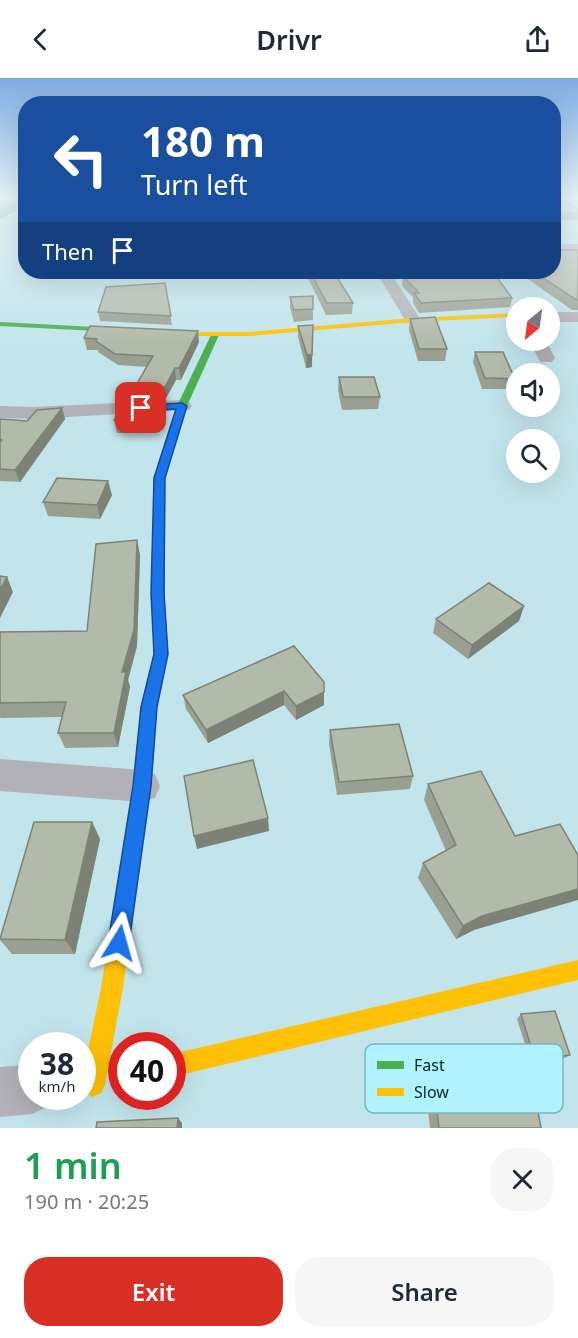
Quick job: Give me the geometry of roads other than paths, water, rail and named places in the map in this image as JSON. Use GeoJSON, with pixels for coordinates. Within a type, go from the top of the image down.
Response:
{"type":"FeatureCollection","features":[{"type":"Feature","properties":{"kind":"street"},"geometry":{"type":"LineString","coordinates":[[561,248],[578,248]]}},
{"type":"Feature","properties":{"kind":"street"},"geometry":{"type":"LineString","coordinates":[[387,279],[413,320]]}},
{"type":"Feature","properties":{"kind":"street"},"geometry":{"type":"LineString","coordinates":[[183,333],[215,335],[506,315]]}},
{"type":"Feature","properties":{"kind":"street"},"geometry":{"type":"LineString","coordinates":[[560,317],[578,318]]}},
{"type":"Feature","properties":{"kind":"street"},"geometry":{"type":"LineString","coordinates":[[0,324],[150,332]]}},
{"type":"Feature","properties":{"kind":"street"},"geometry":{"type":"LineString","coordinates":[[99,1083],[142,786],[149,707],[161,654],[158,593],[159,478],[182,406],[215,335]]}},
{"type":"Feature","properties":{"kind":"street"},"geometry":{"type":"LineString","coordinates":[[542,351],[546,358]]}},
{"type":"Feature","properties":{"kind":"street"},"geometry":{"type":"LineString","coordinates":[[0,412],[33,413],[182,406]]}},
{"type":"Feature","properties":{"kind":"street"},"geometry":{"type":"LineString","coordinates":[[0,774],[142,786]]}},
{"type":"Feature","properties":{"kind":"street"},"geometry":{"type":"LineString","coordinates":[[186,1063],[578,970]]}},
{"type":"Feature","properties":{"kind":"street"},"geometry":{"type":"LineString","coordinates":[[0,1092],[18,1090]]}}]}
